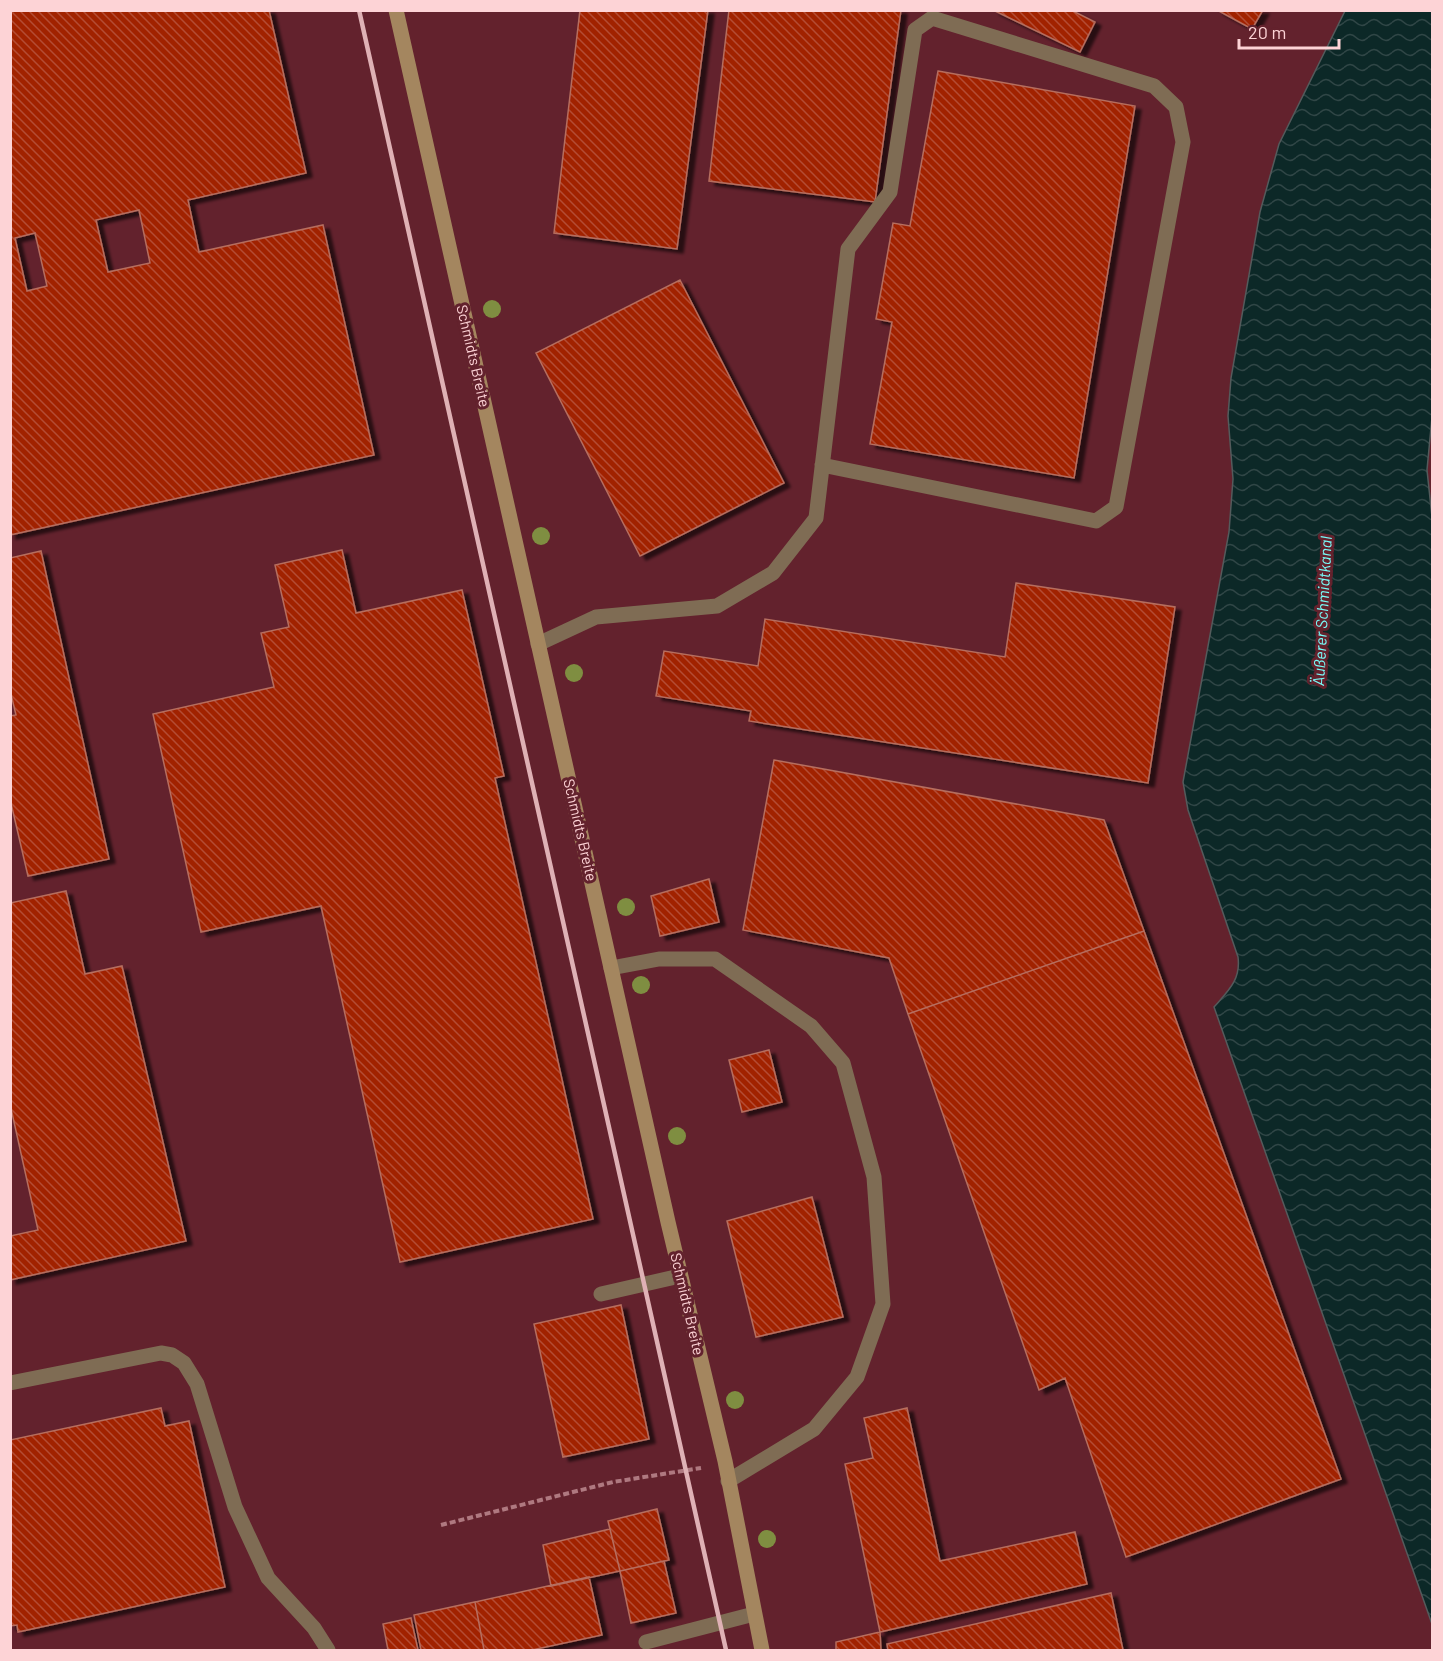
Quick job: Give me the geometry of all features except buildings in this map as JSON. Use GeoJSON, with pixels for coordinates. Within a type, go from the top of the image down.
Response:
{"type":"FeatureCollection","features":[{"type":"Feature","properties":{"kind":"main road","name":"Schmidts Breite"},"geometry":{"type":"LineString","coordinates":[[396,10],[680,1276],[725,1461],[762,1650]]}},
{"type":"Feature","properties":{"kind":"lane"},"geometry":{"type":"LineString","coordinates":[[538,644],[596,617],[717,606],[773,573],[816,518],[822,465],[848,249],[890,192],[915,30],[932,18],[1154,86],[1176,107],[1183,142],[1116,507],[1096,521],[822,465]]}},
{"type":"Feature","properties":{"kind":"lane"},"geometry":{"type":"LineString","coordinates":[[611,968],[659,959],[715,959],[811,1026],[843,1063],[874,1177],[884,1304],[857,1377],[814,1429],[728,1481]]}},
{"type":"Feature","properties":{"kind":"lane"},"geometry":{"type":"LineString","coordinates":[[601,1294],[680,1276]]}},
{"type":"Feature","properties":{"kind":"lane"},"geometry":{"type":"LineString","coordinates":[[10,1383],[161,1353],[184,1363],[197,1384],[235,1507],[268,1578],[314,1628],[328,1650]]}},
{"type":"Feature","properties":{"kind":"lane"},"geometry":{"type":"LineString","coordinates":[[646,1642],[754,1614]]}},
{"type":"Feature","properties":{"kind":"path"},"geometry":{"type":"LineString","coordinates":[[441,1525],[613,1482],[686,1472],[725,1461]]}},
{"type":"Feature","properties":{"kind":"water","name":"Äußerer Schmidtkanal"},"geometry":{"type":"Polygon","coordinates":[[[1345,11],[1432,11],[1432,417],[1427,470],[1432,517],[1432,1624],[1214,1007],[1229,990],[1235,979],[1238,957],[1188,810],[1183,782],[1229,532],[1233,479],[1228,416],[1231,378],[1260,212],[1279,144],[1345,11]]]}},
{"type":"Feature","properties":{"kind":"railway"},"geometry":{"type":"LineString","coordinates":[[359,10],[726,1650]]}}]}
